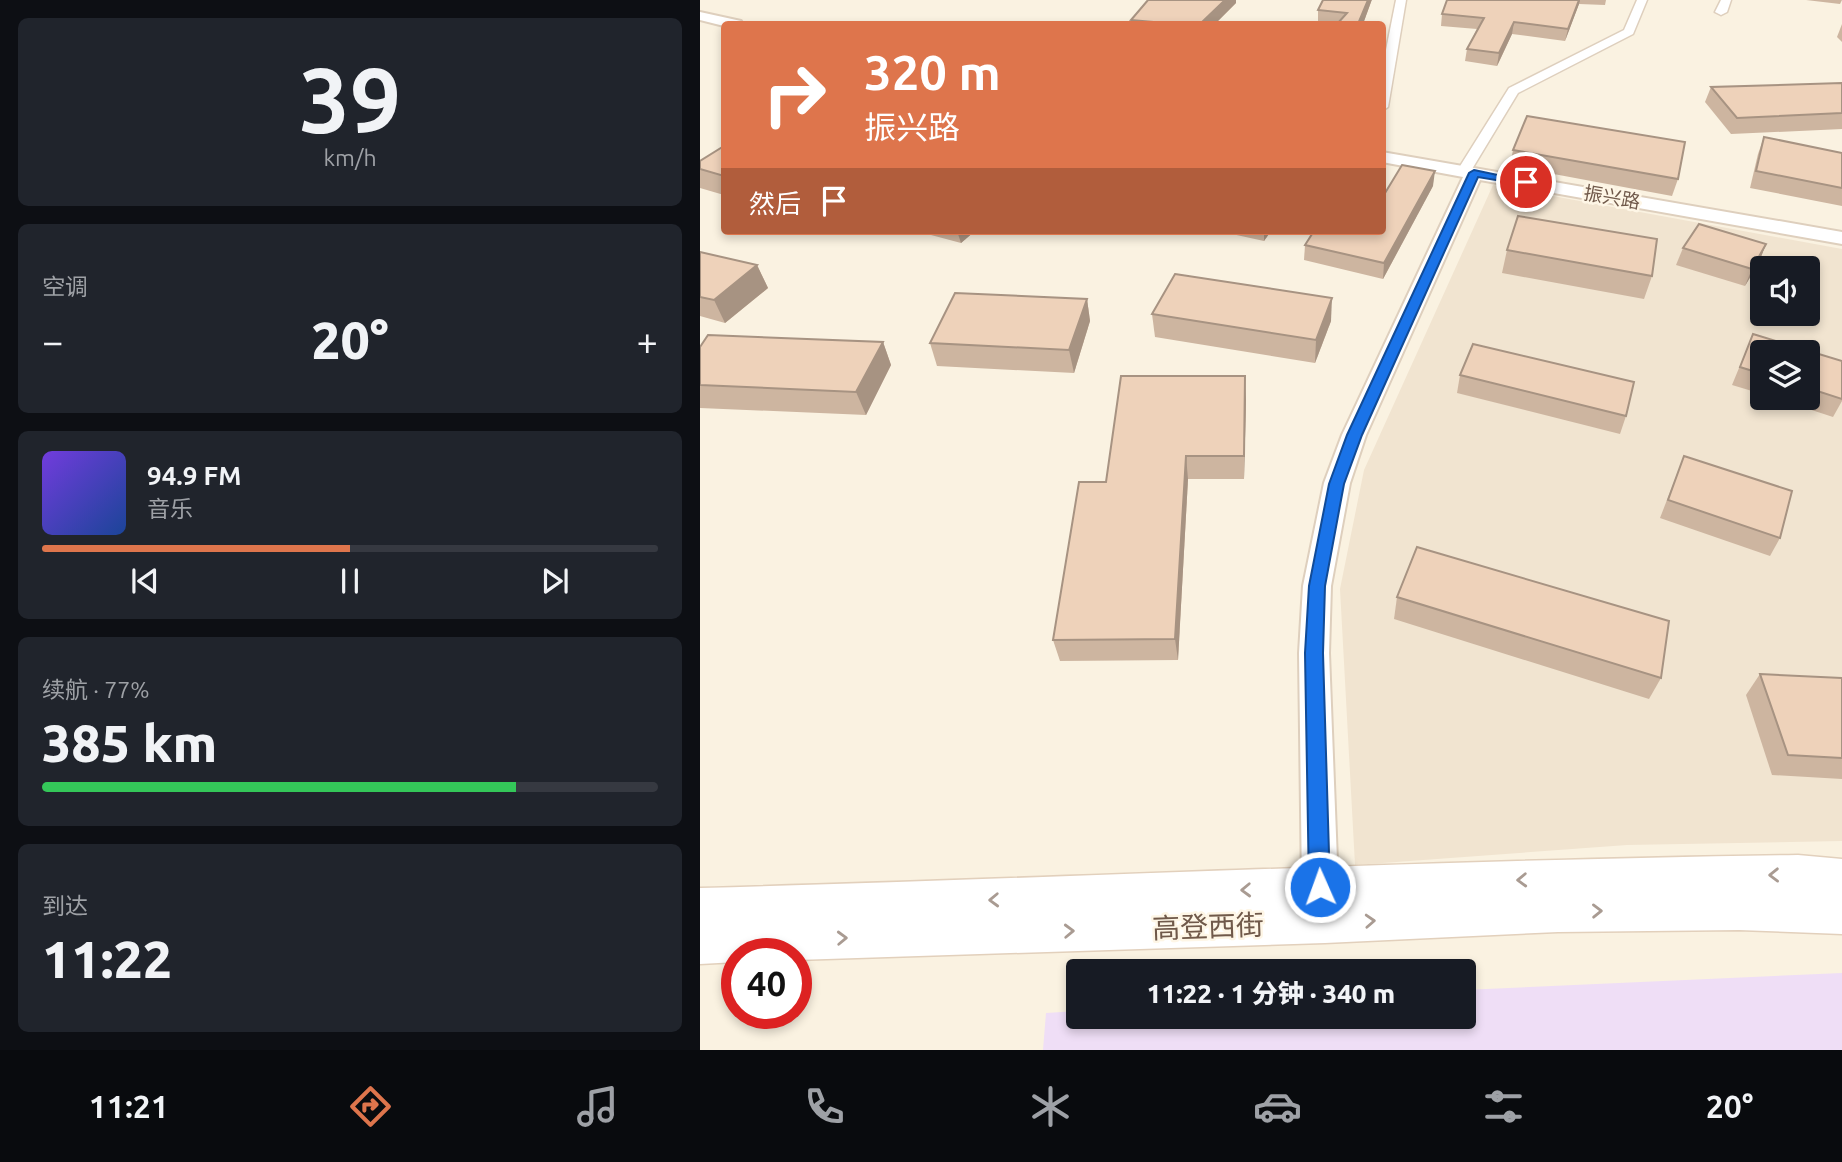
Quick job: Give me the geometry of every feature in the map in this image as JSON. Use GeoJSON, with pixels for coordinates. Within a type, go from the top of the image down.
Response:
{"type":"FeatureCollection","features":[{"type":"Feature","properties":{"kind":"main road","name":"高登西街"},"geometry":{"type":"LineString","coordinates":[[700,908],[1579,878],[1798,874],[1842,878]]}},
{"type":"Feature","properties":{"kind":"main road","name":"高登西街"},"geometry":{"type":"LineString","coordinates":[[700,943],[1325,923],[1558,912],[1739,910],[1842,914]]}},
{"type":"Feature","properties":{"kind":"street"},"geometry":{"type":"LineString","coordinates":[[1386,84],[1401,0]]}},
{"type":"Feature","properties":{"kind":"street"},"geometry":{"type":"LineString","coordinates":[[1320,887],[1314,653],[1317,586],[1337,484],[1354,435],[1469,172],[1513,91],[1629,32],[1642,0]]}},
{"type":"Feature","properties":{"kind":"street"},"geometry":{"type":"LineString","coordinates":[[1721,12],[1726,0]]}},
{"type":"Feature","properties":{"kind":"street"},"geometry":{"type":"LineString","coordinates":[[700,16],[722,21]]}},
{"type":"Feature","properties":{"kind":"street","name":"振兴路"},"geometry":{"type":"LineString","coordinates":[[1386,158],[1842,238]]}},
{"type":"Feature","properties":{"kind":"shaded area"},"geometry":{"type":"Polygon","coordinates":[[[1493,185],[1842,249],[1842,841],[1627,845],[1355,865],[1340,589],[1364,470],[1493,185]]]}},
{"type":"Feature","properties":{"kind":"shaded area"},"geometry":{"type":"Polygon","coordinates":[[[1842,973],[1842,1050],[1043,1050],[1046,1013],[1066,1012],[1066,1029],[1476,1029],[1476,989],[1842,973]]]}},
{"type":"Feature","properties":{"kind":"building"},"geometry":{"type":"Polygon","coordinates":[[[1148,0],[1225,0],[1203,21],[1131,20],[1148,0]]]}},
{"type":"Feature","properties":{"kind":"building"},"geometry":{"type":"Polygon","coordinates":[[[1323,0],[1368,0],[1359,21],[1340,21],[1347,13],[1318,10],[1323,0]]]}},
{"type":"Feature","properties":{"kind":"building"},"geometry":{"type":"Polygon","coordinates":[[[1447,0],[1579,0],[1568,29],[1514,22],[1499,53],[1467,49],[1484,18],[1442,14],[1447,0]]]}},
{"type":"Feature","properties":{"kind":"building"},"geometry":{"type":"Polygon","coordinates":[[[1842,83],[1842,113],[1737,118],[1711,87],[1842,83]]]}},
{"type":"Feature","properties":{"kind":"building"},"geometry":{"type":"Polygon","coordinates":[[[1527,116],[1685,142],[1678,179],[1513,150],[1527,116]]]}},
{"type":"Feature","properties":{"kind":"building"},"geometry":{"type":"Polygon","coordinates":[[[1764,137],[1842,153],[1842,188],[1756,171],[1764,137]]]}},
{"type":"Feature","properties":{"kind":"building"},"geometry":{"type":"Polygon","coordinates":[[[721,148],[721,175],[700,169],[700,161],[721,148]]]}},
{"type":"Feature","properties":{"kind":"building"},"geometry":{"type":"Polygon","coordinates":[[[1402,165],[1435,171],[1384,263],[1305,245],[1311,235],[1386,235],[1386,191],[1402,165]]]}},
{"type":"Feature","properties":{"kind":"building"},"geometry":{"type":"Polygon","coordinates":[[[1518,216],[1657,239],[1652,276],[1507,250],[1518,216]]]}},
{"type":"Feature","properties":{"kind":"building"},"geometry":{"type":"Polygon","coordinates":[[[1699,224],[1766,244],[1759,256],[1750,256],[1750,268],[1683,248],[1699,224]]]}},
{"type":"Feature","properties":{"kind":"building"},"geometry":{"type":"Polygon","coordinates":[[[700,252],[757,265],[714,300],[700,297],[700,252]]]}},
{"type":"Feature","properties":{"kind":"building"},"geometry":{"type":"Polygon","coordinates":[[[1175,274],[1332,298],[1316,340],[1152,314],[1175,274]]]}},
{"type":"Feature","properties":{"kind":"building"},"geometry":{"type":"Polygon","coordinates":[[[955,293],[1087,299],[1069,350],[930,343],[955,293]]]}},
{"type":"Feature","properties":{"kind":"building"},"geometry":{"type":"Polygon","coordinates":[[[1753,334],[1773,340],[1751,340],[1753,334]]]}},
{"type":"Feature","properties":{"kind":"building"},"geometry":{"type":"Polygon","coordinates":[[[708,335],[883,342],[856,392],[700,385],[700,347],[708,335]]]}},
{"type":"Feature","properties":{"kind":"building"},"geometry":{"type":"Polygon","coordinates":[[[1750,342],[1750,370],[1740,367],[1750,342]]]}},
{"type":"Feature","properties":{"kind":"building"},"geometry":{"type":"Polygon","coordinates":[[[1473,344],[1634,382],[1626,416],[1460,375],[1473,344]]]}},
{"type":"Feature","properties":{"kind":"building"},"geometry":{"type":"Polygon","coordinates":[[[1820,354],[1842,361],[1842,399],[1820,392],[1820,354]]]}},
{"type":"Feature","properties":{"kind":"building"},"geometry":{"type":"Polygon","coordinates":[[[1121,376],[1245,376],[1244,456],[1186,456],[1175,639],[1053,640],[1079,482],[1106,482],[1121,376]]]}},
{"type":"Feature","properties":{"kind":"building"},"geometry":{"type":"Polygon","coordinates":[[[1684,456],[1792,491],[1780,538],[1668,500],[1684,456]]]}},
{"type":"Feature","properties":{"kind":"building"},"geometry":{"type":"Polygon","coordinates":[[[1417,547],[1669,621],[1661,678],[1397,597],[1417,547]]]}},
{"type":"Feature","properties":{"kind":"building"},"geometry":{"type":"Polygon","coordinates":[[[1760,674],[1842,678],[1842,758],[1788,755],[1760,674]]]}},
{"type":"Feature","properties":{"kind":"route"},"geometry":{"type":"LineString","coordinates":[[1320,887],[1314,653],[1317,586],[1337,484],[1354,435],[1474,173],[1526,182]]}}]}
